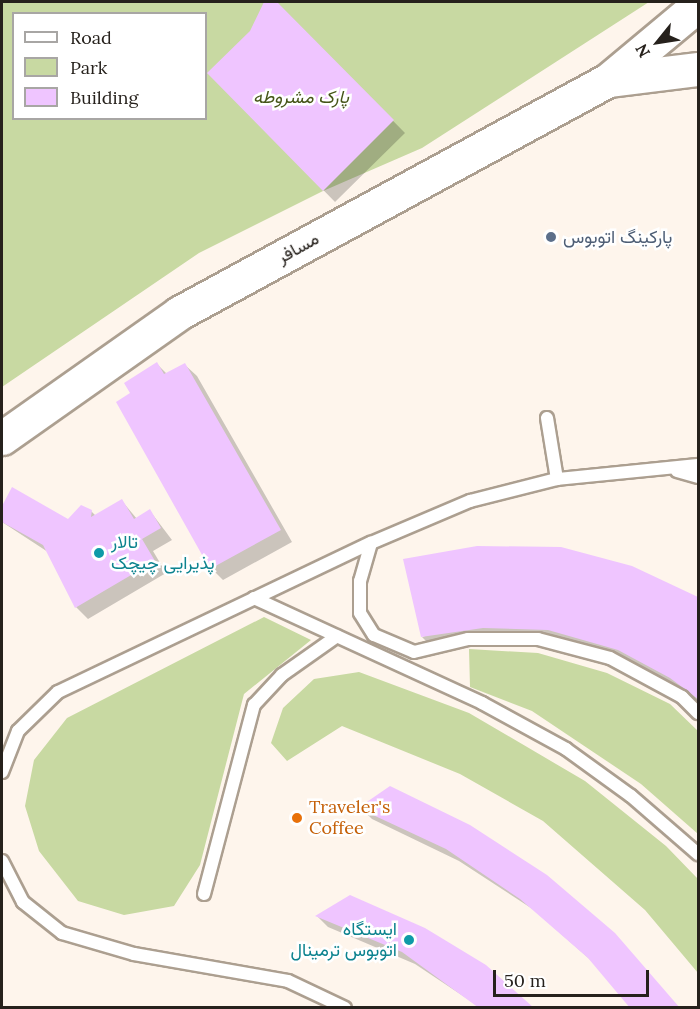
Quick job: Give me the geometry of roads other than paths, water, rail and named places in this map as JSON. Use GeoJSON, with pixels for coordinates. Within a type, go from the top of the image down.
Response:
{"type":"FeatureCollection","features":[{"type":"Feature","properties":{"kind":"main road"},"geometry":{"type":"LineString","coordinates":[[608,80],[699,5]]}},
{"type":"Feature","properties":{"kind":"main road"},"geometry":{"type":"LineString","coordinates":[[608,80],[699,69]]}},
{"type":"Feature","properties":{"kind":"main road","name":"مسافر"},"geometry":{"type":"LineString","coordinates":[[2,438],[179,313],[608,80]]}},
{"type":"Feature","properties":{"kind":"lane"},"geometry":{"type":"LineString","coordinates":[[547,418],[557,479]]}},
{"type":"Feature","properties":{"kind":"lane"},"geometry":{"type":"LineString","coordinates":[[2,772],[18,731],[58,692],[371,543],[470,501],[557,479],[630,469],[674,470],[699,465]]}},
{"type":"Feature","properties":{"kind":"lane"},"geometry":{"type":"LineString","coordinates":[[674,470],[699,477]]}},
{"type":"Feature","properties":{"kind":"lane"},"geometry":{"type":"LineString","coordinates":[[371,543],[360,581],[360,613],[374,635],[414,652],[468,639],[538,639],[610,658],[682,697],[699,713]]}},
{"type":"Feature","properties":{"kind":"lane"},"geometry":{"type":"LineString","coordinates":[[254,598],[482,703],[566,749],[631,795],[699,854]]}},
{"type":"Feature","properties":{"kind":"lane"},"geometry":{"type":"LineString","coordinates":[[204,894],[254,705],[282,675],[337,636]]}},
{"type":"Feature","properties":{"kind":"lane"},"geometry":{"type":"LineString","coordinates":[[2,861],[22,902],[62,933],[134,954],[288,981],[345,1008]]}},
{"type":"Feature","properties":{"kind":"place","name":"پارکینگ اتوبوس"},"geometry":{"type":"Point","coordinates":[551,237]}},
{"type":"Feature","properties":{"kind":"place","name":"تالار پذیرایی چیچک"},"geometry":{"type":"Point","coordinates":[99,553]}},
{"type":"Feature","properties":{"kind":"place","name":"Traveler's Coffee"},"geometry":{"type":"Point","coordinates":[297,818]}},
{"type":"Feature","properties":{"kind":"place","name":"ایستگاه اتوبوس ترمینال"},"geometry":{"type":"Point","coordinates":[409,940]}},
{"type":"Feature","properties":{"kind":"park label","name":"پارک مشروطه"},"geometry":{"type":"Point","coordinates":[301,97]}}]}
